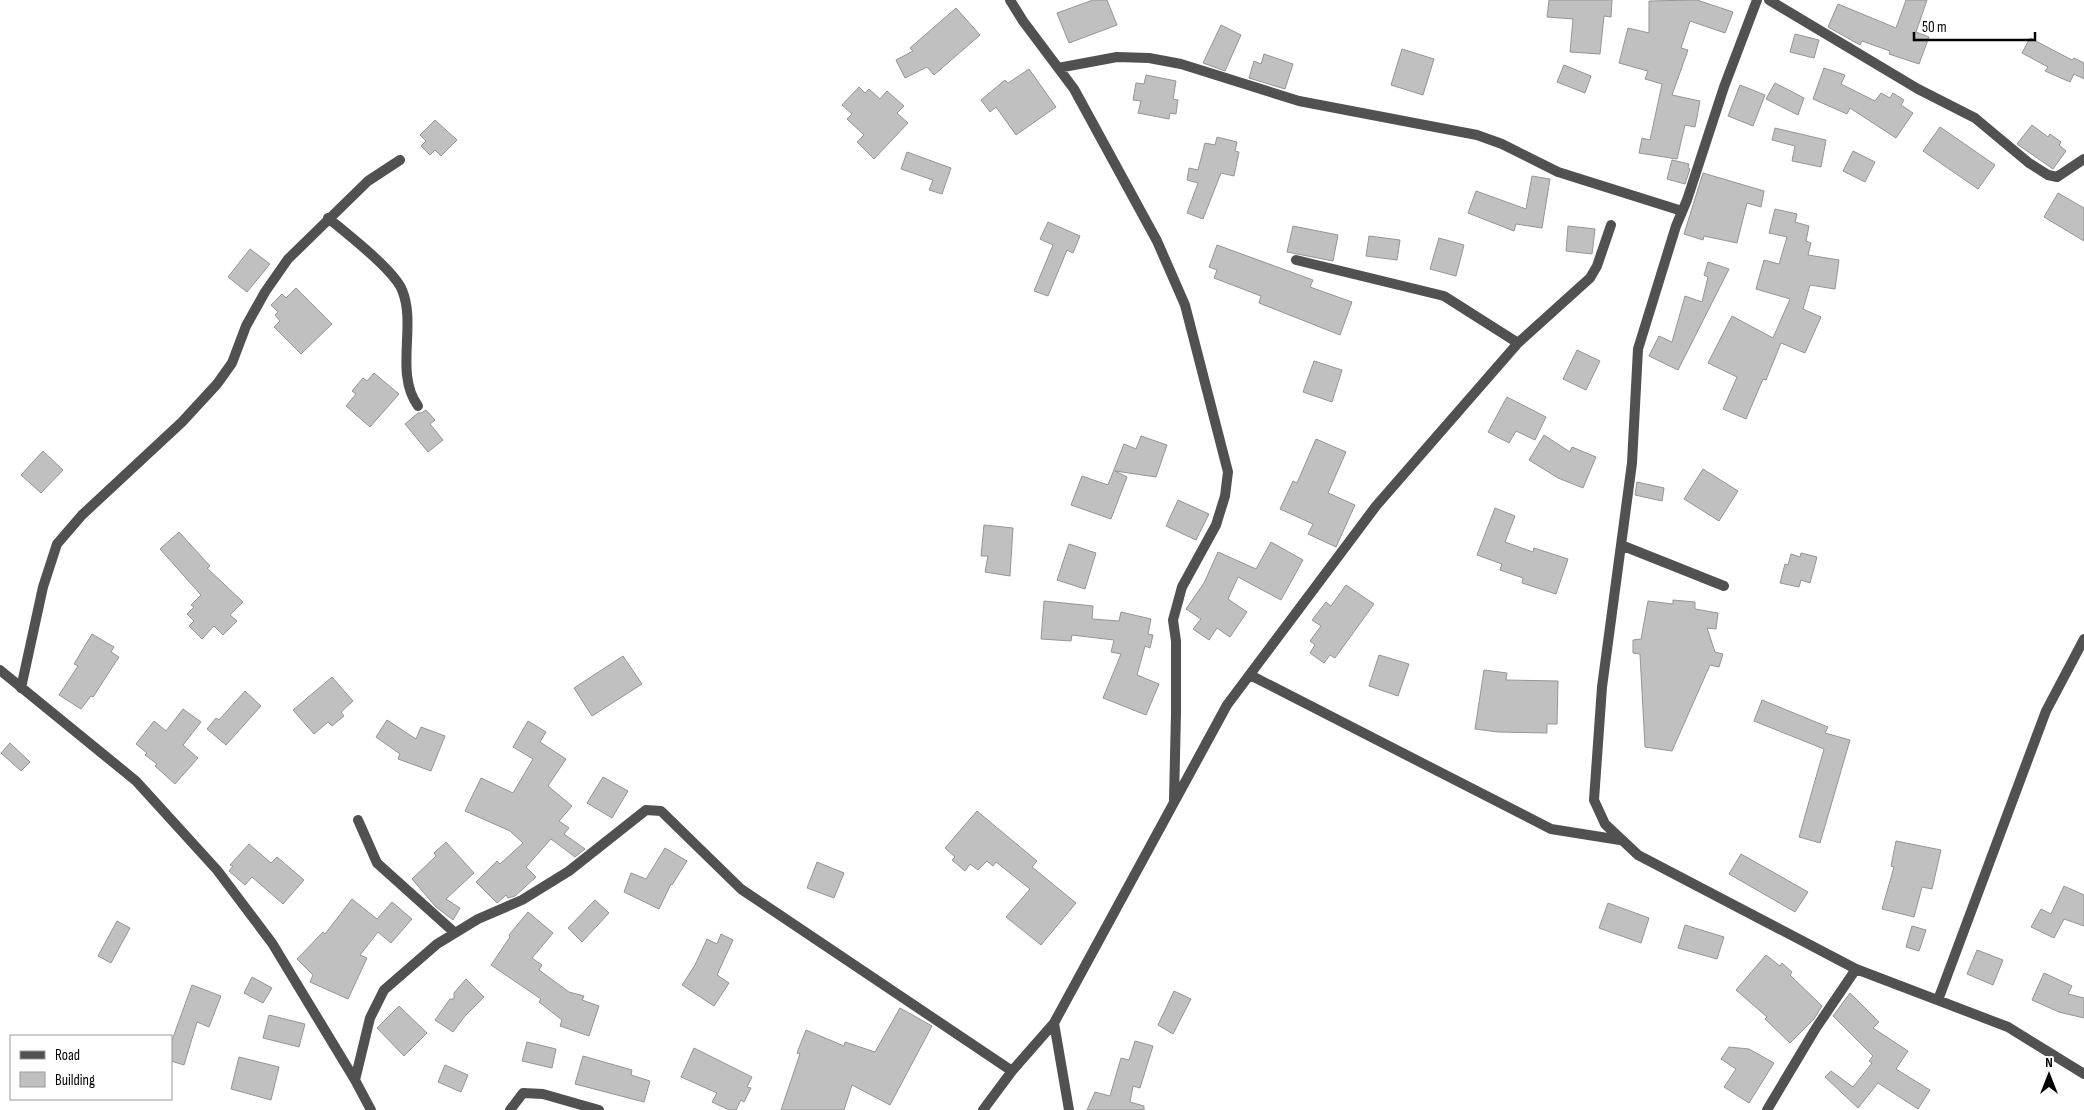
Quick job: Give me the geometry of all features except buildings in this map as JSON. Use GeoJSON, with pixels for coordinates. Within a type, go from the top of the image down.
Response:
{"type":"FeatureCollection","features":[{"type":"Feature","properties":{"kind":"street"},"geometry":{"type":"LineString","coordinates":[[1010,0],[1023,22],[1074,89],[1157,241],[1185,305],[1228,472],[1225,496],[1216,526],[1182,587],[1173,620],[1176,641],[1174,803]]}},
{"type":"Feature","properties":{"kind":"street"},"geometry":{"type":"LineString","coordinates":[[1757,0],[1724,87],[1638,349],[1632,463],[1602,687],[1594,800],[1605,824],[1638,856],[1856,969],[2008,1027],[2084,1074]]}},
{"type":"Feature","properties":{"kind":"street"},"geometry":{"type":"LineString","coordinates":[[1769,0],[1918,89],[1974,118],[2029,163],[2048,175],[2057,177],[2084,158]]}},
{"type":"Feature","properties":{"kind":"street"},"geometry":{"type":"LineString","coordinates":[[1058,68],[1116,57],[1149,58],[1181,64],[1299,101],[1476,135],[1502,144],[1558,172],[1682,211]]}},
{"type":"Feature","properties":{"kind":"street"},"geometry":{"type":"LineString","coordinates":[[21,688],[43,587],[57,544],[82,515],[182,422],[217,384],[232,363],[246,326],[265,292],[288,259],[368,180],[400,160]]}},
{"type":"Feature","properties":{"kind":"street"},"geometry":{"type":"LineString","coordinates":[[328,218],[365,249],[402,290],[405,311],[407,383],[412,398],[418,406]]}},
{"type":"Feature","properties":{"kind":"street"},"geometry":{"type":"LineString","coordinates":[[983,1110],[1012,1071],[1054,1022],[1227,705],[1376,506],[1518,343],[1590,278],[1597,266],[1611,224]]}},
{"type":"Feature","properties":{"kind":"street"},"geometry":{"type":"LineString","coordinates":[[1296,260],[1444,296],[1518,343]]}},
{"type":"Feature","properties":{"kind":"street"},"geometry":{"type":"LineString","coordinates":[[1622,544],[1724,586]]}},
{"type":"Feature","properties":{"kind":"street"},"geometry":{"type":"LineString","coordinates":[[1938,1000],[2046,711],[2084,640]]}},
{"type":"Feature","properties":{"kind":"street"},"geometry":{"type":"LineString","coordinates":[[0,670],[136,781],[218,870],[272,943],[356,1080],[371,1110]]}},
{"type":"Feature","properties":{"kind":"street"},"geometry":{"type":"LineString","coordinates":[[1250,675],[1551,829],[1620,840]]}},
{"type":"Feature","properties":{"kind":"street"},"geometry":{"type":"LineString","coordinates":[[356,1080],[370,1018],[384,990],[437,944],[478,919],[522,900],[569,871],[646,810],[662,812],[741,889],[1012,1071]]}},
{"type":"Feature","properties":{"kind":"street"},"geometry":{"type":"LineString","coordinates":[[358,820],[377,863],[455,933]]}},
{"type":"Feature","properties":{"kind":"street"},"geometry":{"type":"LineString","coordinates":[[1767,1110],[1816,1028],[1856,969]]}},
{"type":"Feature","properties":{"kind":"street"},"geometry":{"type":"LineString","coordinates":[[1054,1022],[1070,1110]]}},
{"type":"Feature","properties":{"kind":"street"},"geometry":{"type":"LineString","coordinates":[[510,1110],[523,1093],[542,1094],[599,1110]]}}]}
